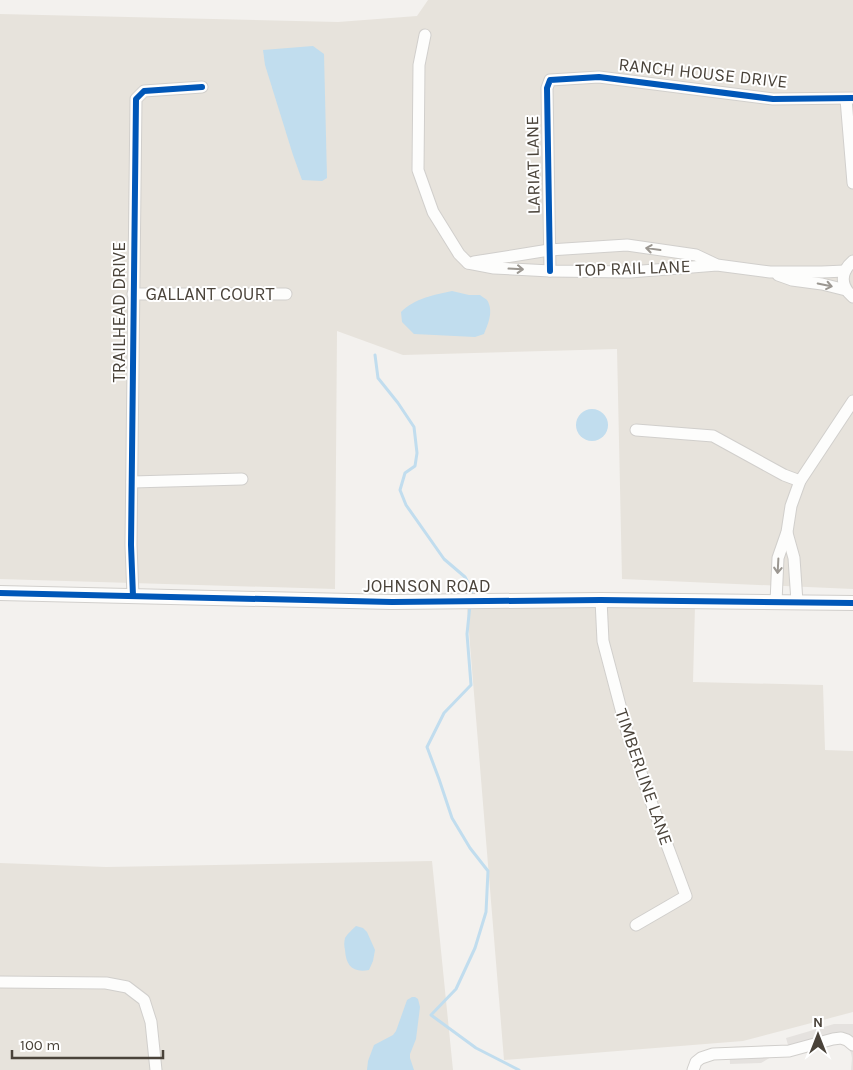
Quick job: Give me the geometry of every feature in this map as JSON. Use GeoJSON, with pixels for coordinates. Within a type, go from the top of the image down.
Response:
{"type":"FeatureCollection","features":[{"type":"Feature","properties":{"kind":"street"},"geometry":{"type":"LineString","coordinates":[[425,35],[419,65],[418,170],[433,212],[458,254],[468,263]]}},
{"type":"Feature","properties":{"kind":"street","name":"RANCH HOUSE DRIVE"},"geometry":{"type":"LineString","coordinates":[[550,80],[599,77],[773,99],[849,99]]}},
{"type":"Feature","properties":{"kind":"street","name":"LARIAT LANE"},"geometry":{"type":"LineString","coordinates":[[549,250],[547,88],[550,80]]}},
{"type":"Feature","properties":{"kind":"street","name":"TRAILHEAD DRIVE"},"geometry":{"type":"LineString","coordinates":[[133,596],[132,482],[136,99],[144,91],[202,87]]}},
{"type":"Feature","properties":{"kind":"street"},"geometry":{"type":"LineString","coordinates":[[849,99],[853,183]]}},
{"type":"Feature","properties":{"kind":"street","name":"TOP RAIL LANE"},"geometry":{"type":"LineString","coordinates":[[468,263],[549,250],[627,245],[696,255],[717,265]]}},
{"type":"Feature","properties":{"kind":"street","name":"TOP RAIL LANE"},"geometry":{"type":"LineString","coordinates":[[549,250],[550,271]]}},
{"type":"Feature","properties":{"kind":"street"},"geometry":{"type":"LineString","coordinates":[[849,293],[843,282],[844,273],[851,262]]}},
{"type":"Feature","properties":{"kind":"street","name":"TOP RAIL LANE"},"geometry":{"type":"LineString","coordinates":[[468,263],[494,268],[550,271],[630,272],[717,265],[770,272],[822,272],[851,262]]}},
{"type":"Feature","properties":{"kind":"street","name":"TOP RAIL LANE"},"geometry":{"type":"LineString","coordinates":[[770,272],[792,280],[822,284],[849,293]]}},
{"type":"Feature","properties":{"kind":"street","name":"GALLANT COURT"},"geometry":{"type":"LineString","coordinates":[[134,294],[286,294]]}},
{"type":"Feature","properties":{"kind":"street"},"geometry":{"type":"LineString","coordinates":[[776,602],[778,558],[787,532],[791,506],[800,481],[853,401]]}},
{"type":"Feature","properties":{"kind":"street"},"geometry":{"type":"LineString","coordinates":[[636,430],[713,436],[784,475],[800,481]]}},
{"type":"Feature","properties":{"kind":"street"},"geometry":{"type":"LineString","coordinates":[[132,482],[242,479]]}},
{"type":"Feature","properties":{"kind":"street"},"geometry":{"type":"LineString","coordinates":[[787,532],[794,558],[797,602]]}},
{"type":"Feature","properties":{"kind":"street","name":"JOHNSON ROAD"},"geometry":{"type":"LineString","coordinates":[[0,593],[392,602],[601,600],[853,603]]}},
{"type":"Feature","properties":{"kind":"street","name":"TIMBERLINE LANE"},"geometry":{"type":"LineString","coordinates":[[601,600],[603,641],[627,732],[686,896],[636,925]]}},
{"type":"Feature","properties":{"kind":"street"},"geometry":{"type":"LineString","coordinates":[[0,982],[106,983],[127,987],[144,1000],[151,1022],[156,1070]]}},
{"type":"Feature","properties":{"kind":"street"},"geometry":{"type":"LineString","coordinates":[[692,1070],[696,1062],[701,1058],[713,1054],[789,1051],[841,1038],[853,1045]]}},
{"type":"Feature","properties":{"kind":"shaded area"},"geometry":{"type":"Polygon","coordinates":[[[428,0],[853,0],[853,589],[622,579],[617,349],[403,355],[337,331],[335,589],[0,579],[0,14],[338,22],[417,16],[428,0]]]}},
{"type":"Feature","properties":{"kind":"shaded area"},"geometry":{"type":"Polygon","coordinates":[[[695,606],[693,682],[823,685],[825,750],[853,751],[853,1012],[743,1041],[504,1060],[467,608],[695,606]]]}},
{"type":"Feature","properties":{"kind":"shaded area"},"geometry":{"type":"Polygon","coordinates":[[[432,861],[453,1070],[0,1070],[0,863],[106,867],[432,861]]]}},
{"type":"Feature","properties":{"kind":"shaded area"},"geometry":{"type":"Polygon","coordinates":[[[834,1024],[853,1024],[853,1070],[851,1070],[852,1058],[849,1048],[841,1044],[791,1056],[771,1057],[761,1063],[730,1064],[729,1047],[788,1045],[786,1038],[834,1024]]]}},
{"type":"Feature","properties":{"kind":"water"},"geometry":{"type":"Polygon","coordinates":[[[313,46],[324,54],[327,178],[322,181],[302,180],[265,65],[263,50],[313,46]]]}},
{"type":"Feature","properties":{"kind":"water"},"geometry":{"type":"Polygon","coordinates":[[[452,291],[469,295],[480,295],[487,300],[490,313],[489,322],[484,334],[475,337],[414,334],[402,322],[401,312],[412,303],[452,291]]]}},
{"type":"Feature","properties":{"kind":"water"},"geometry":{"type":"Polygon","coordinates":[[[592,409],[604,413],[608,425],[604,437],[592,441],[580,437],[576,425],[580,413],[592,409]]]}},
{"type":"Feature","properties":{"kind":"water"},"geometry":{"type":"Polygon","coordinates":[[[356,926],[363,928],[367,932],[375,950],[369,970],[355,969],[351,967],[347,960],[344,946],[345,938],[356,926]]]}},
{"type":"Feature","properties":{"kind":"water"},"geometry":{"type":"Polygon","coordinates":[[[412,997],[418,999],[420,1007],[416,1039],[410,1054],[414,1070],[367,1070],[374,1045],[393,1035],[407,1000],[412,997]]]}},
{"type":"Feature","properties":{"kind":"waterway"},"geometry":{"type":"LineString","coordinates":[[375,355],[378,378],[414,427],[417,453],[415,466],[405,473],[400,490],[406,505],[444,559],[465,577],[472,590],[471,599]]}},
{"type":"Feature","properties":{"kind":"waterway"},"geometry":{"type":"LineString","coordinates":[[470,605],[467,634],[471,685],[444,713],[427,747],[452,818],[470,848],[488,871],[486,912],[475,948],[456,989],[431,1015],[476,1048],[519,1070]]}},
{"type":"Feature","properties":{"kind":"cycle path"},"geometry":{"type":"LineString","coordinates":[[550,271],[547,88],[550,80],[599,77],[773,99],[853,98]]}},
{"type":"Feature","properties":{"kind":"cycle path"},"geometry":{"type":"LineString","coordinates":[[133,596],[131,545],[136,99],[144,91],[202,87]]}},
{"type":"Feature","properties":{"kind":"cycle path"},"geometry":{"type":"LineString","coordinates":[[0,593],[392,602],[601,600],[853,603]]}}]}
